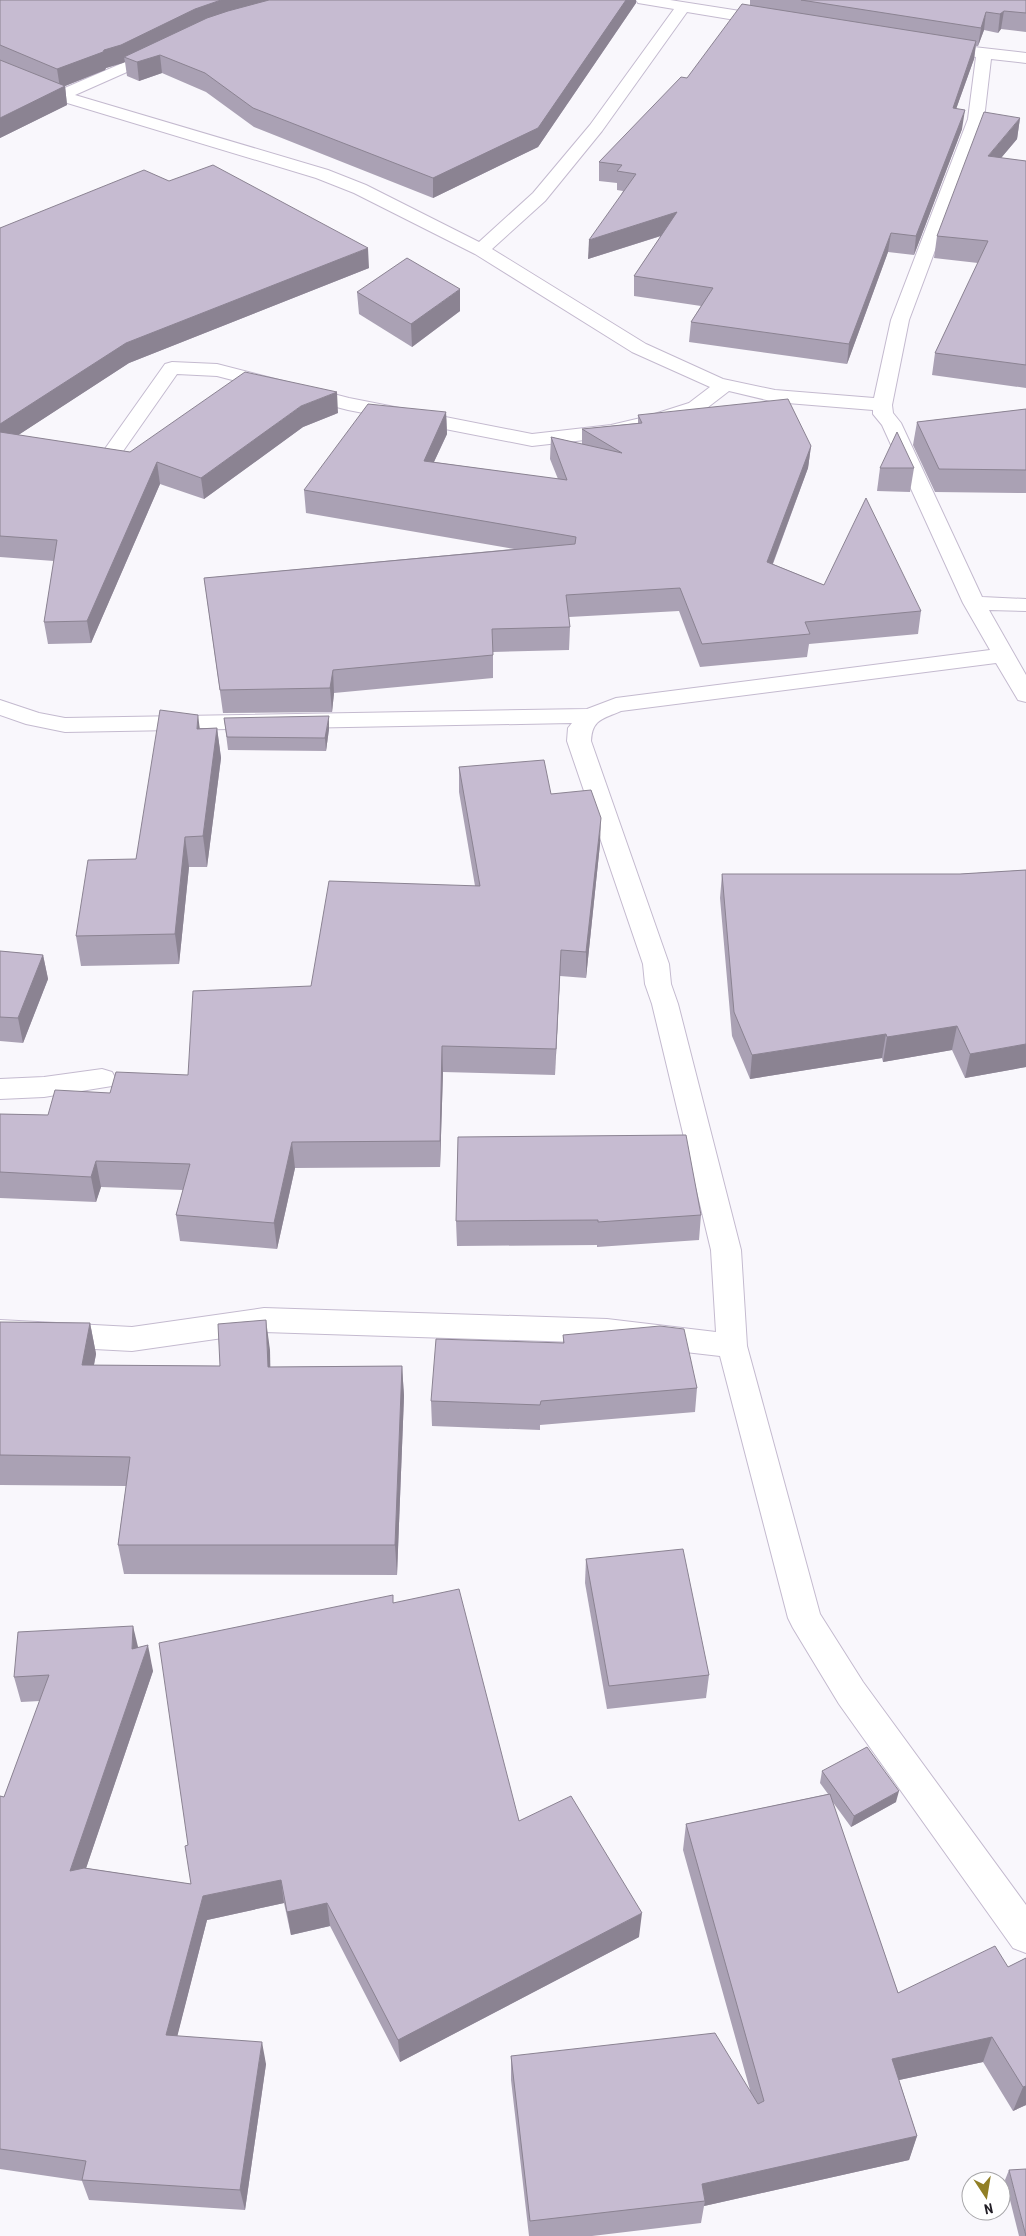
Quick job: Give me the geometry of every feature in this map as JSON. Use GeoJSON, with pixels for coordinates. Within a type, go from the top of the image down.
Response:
{"type":"FeatureCollection","features":[{"type":"Feature","properties":{"kind":"street"},"geometry":{"type":"LineString","coordinates":[[643,0],[790,24]]}},
{"type":"Feature","properties":{"kind":"street"},"geometry":{"type":"LineString","coordinates":[[481,250],[545,190],[596,128],[683,7]]}},
{"type":"Feature","properties":{"kind":"street"},"geometry":{"type":"LineString","coordinates":[[60,96],[129,68],[170,48]]}},
{"type":"Feature","properties":{"kind":"street"},"geometry":{"type":"LineString","coordinates":[[946,48],[1026,58]]}},
{"type":"Feature","properties":{"kind":"street"},"geometry":{"type":"LineString","coordinates":[[984,54],[976,119],[900,320],[882,404],[883,414],[891,423],[974,603],[1026,695]]}},
{"type":"Feature","properties":{"kind":"street"},"geometry":{"type":"LineString","coordinates":[[0,69],[60,96],[322,174],[360,189],[481,250],[639,348],[725,385],[775,396],[882,404]]}},
{"type":"Feature","properties":{"kind":"street"},"geometry":{"type":"LineString","coordinates":[[107,460],[172,368],[218,370],[348,404],[532,440],[603,432],[651,422],[673,413],[696,407],[725,385]]}},
{"type":"Feature","properties":{"kind":"street"},"geometry":{"type":"LineString","coordinates":[[974,603],[1026,605]]}},
{"type":"Feature","properties":{"kind":"street"},"geometry":{"type":"LineString","coordinates":[[0,707],[34,719],[65,725],[590,716],[616,705],[1004,655]]}},
{"type":"Feature","properties":{"kind":"street"},"geometry":{"type":"LineString","coordinates":[[590,716],[580,728],[579,741],[656,964],[658,984],[668,1014],[726,1250],[732,1346],[805,1618],[851,1693],[1026,1935]]}},
{"type":"Feature","properties":{"kind":"street"},"geometry":{"type":"LineString","coordinates":[[0,1089],[44,1087],[102,1079]]}},
{"type":"Feature","properties":{"kind":"street"},"geometry":{"type":"LineString","coordinates":[[0,1332],[132,1339],[264,1320],[607,1331],[732,1346]]}},
{"type":"Feature","properties":{"kind":"building"},"geometry":{"type":"Polygon","coordinates":[[[0,0],[221,0],[195,9],[121,45],[57,69],[0,45],[0,0]]]}},
{"type":"Feature","properties":{"kind":"building"},"geometry":{"type":"Polygon","coordinates":[[[269,0],[626,0],[538,128],[433,178],[253,108],[205,73],[160,55],[137,62],[124,57],[207,18],[269,0]]]}},
{"type":"Feature","properties":{"kind":"building"},"geometry":{"type":"Polygon","coordinates":[[[801,0],[1026,0],[1026,13],[1004,11],[1000,14],[986,12],[981,28],[801,0]]]}},
{"type":"Feature","properties":{"kind":"building"},"geometry":{"type":"Polygon","coordinates":[[[742,4],[976,41],[953,108],[965,110],[916,236],[891,233],[849,344],[691,322],[713,288],[634,276],[677,212],[589,240],[636,174],[617,171],[622,165],[599,162],[681,77],[687,78],[742,4]]]}},
{"type":"Feature","properties":{"kind":"building"},"geometry":{"type":"Polygon","coordinates":[[[0,60],[65,86],[0,118],[0,60]]]}},
{"type":"Feature","properties":{"kind":"building"},"geometry":{"type":"Polygon","coordinates":[[[984,112],[1020,118],[988,156],[1026,161],[1026,365],[935,353],[988,241],[937,236],[984,112]]]}},
{"type":"Feature","properties":{"kind":"building"},"geometry":{"type":"Polygon","coordinates":[[[213,165],[368,248],[126,343],[0,424],[0,228],[144,170],[169,181],[213,165]]]}},
{"type":"Feature","properties":{"kind":"building"},"geometry":{"type":"Polygon","coordinates":[[[407,258],[460,289],[411,324],[357,292],[407,258]]]}},
{"type":"Feature","properties":{"kind":"building"},"geometry":{"type":"Polygon","coordinates":[[[245,372],[337,392],[301,406],[201,478],[157,462],[87,621],[44,622],[57,540],[0,536],[0,432],[130,452],[245,372]]]}},
{"type":"Feature","properties":{"kind":"building"},"geometry":{"type":"Polygon","coordinates":[[[788,399],[811,446],[767,562],[824,585],[866,498],[921,611],[805,622],[810,634],[702,644],[680,588],[566,595],[570,627],[492,629],[493,655],[333,670],[330,688],[220,690],[204,578],[575,544],[576,537],[304,490],[368,404],[446,412],[424,461],[567,480],[551,437],[622,453],[582,429],[642,423],[638,415],[788,399]]]}},
{"type":"Feature","properties":{"kind":"building"},"geometry":{"type":"Polygon","coordinates":[[[1026,409],[1026,470],[939,469],[917,422],[1026,409]]]}},
{"type":"Feature","properties":{"kind":"building"},"geometry":{"type":"Polygon","coordinates":[[[897,432],[914,468],[880,468],[897,432]]]}},
{"type":"Feature","properties":{"kind":"building"},"geometry":{"type":"Polygon","coordinates":[[[160,710],[198,715],[197,729],[217,728],[203,836],[185,837],[175,934],[76,936],[88,860],[136,859],[160,710]]]}},
{"type":"Feature","properties":{"kind":"building"},"geometry":{"type":"Polygon","coordinates":[[[329,716],[325,738],[227,737],[224,718],[329,716]]]}},
{"type":"Feature","properties":{"kind":"building"},"geometry":{"type":"Polygon","coordinates":[[[544,760],[551,794],[591,790],[601,818],[586,952],[561,950],[556,1049],[442,1046],[440,1141],[292,1142],[274,1223],[176,1215],[190,1164],[96,1161],[91,1177],[0,1172],[0,1114],[48,1115],[55,1090],[110,1093],[116,1072],[188,1075],[193,991],[311,986],[329,881],[480,886],[459,767],[544,760]]]}},
{"type":"Feature","properties":{"kind":"building"},"geometry":{"type":"Polygon","coordinates":[[[1026,870],[1026,1044],[970,1054],[957,1026],[887,1037],[886,1034],[752,1055],[734,1012],[722,874],[960,874],[1026,870]]]}},
{"type":"Feature","properties":{"kind":"building"},"geometry":{"type":"Polygon","coordinates":[[[0,951],[43,955],[18,1018],[0,1017],[0,951]]]}},
{"type":"Feature","properties":{"kind":"building"},"geometry":{"type":"Polygon","coordinates":[[[686,1135],[701,1215],[598,1222],[598,1220],[456,1221],[458,1137],[686,1135]]]}},
{"type":"Feature","properties":{"kind":"building"},"geometry":{"type":"Polygon","coordinates":[[[266,1320],[268,1367],[402,1366],[395,1545],[118,1545],[130,1457],[0,1455],[0,1322],[90,1323],[82,1365],[220,1366],[218,1324],[266,1320]]]}},
{"type":"Feature","properties":{"kind":"building"},"geometry":{"type":"Polygon","coordinates":[[[660,1326],[684,1329],[697,1388],[541,1401],[540,1405],[431,1401],[436,1339],[564,1343],[563,1335],[660,1326]]]}},
{"type":"Feature","properties":{"kind":"building"},"geometry":{"type":"Polygon","coordinates":[[[683,1549],[709,1675],[609,1686],[586,1559],[683,1549]]]}},
{"type":"Feature","properties":{"kind":"building"},"geometry":{"type":"Polygon","coordinates":[[[459,1589],[519,1821],[571,1796],[642,1913],[398,2040],[327,1903],[287,1912],[281,1880],[203,1896],[166,2035],[262,2042],[240,2190],[82,2180],[86,2161],[0,2149],[0,1796],[4,1797],[49,1675],[14,1677],[18,1632],[133,1626],[132,1649],[148,1645],[70,1871],[84,1868],[191,1884],[185,1846],[188,1845],[159,1643],[393,1595],[393,1603],[459,1589]]]}},
{"type":"Feature","properties":{"kind":"building"},"geometry":{"type":"Polygon","coordinates":[[[867,1747],[899,1791],[854,1816],[822,1771],[867,1747]]]}},
{"type":"Feature","properties":{"kind":"building"},"geometry":{"type":"Polygon","coordinates":[[[830,1794],[898,1993],[995,1946],[1008,1967],[1026,1958],[1026,2086],[1023,2087],[992,2037],[892,2059],[917,2136],[702,2184],[705,2201],[530,2221],[511,2056],[715,2033],[758,2104],[764,2101],[686,1824],[830,1794]]]}},
{"type":"Feature","properties":{"kind":"building"},"geometry":{"type":"Polygon","coordinates":[[[1026,2169],[1026,2236],[1011,2178],[1011,2171],[1009,2170],[1026,2169]]]}}]}
